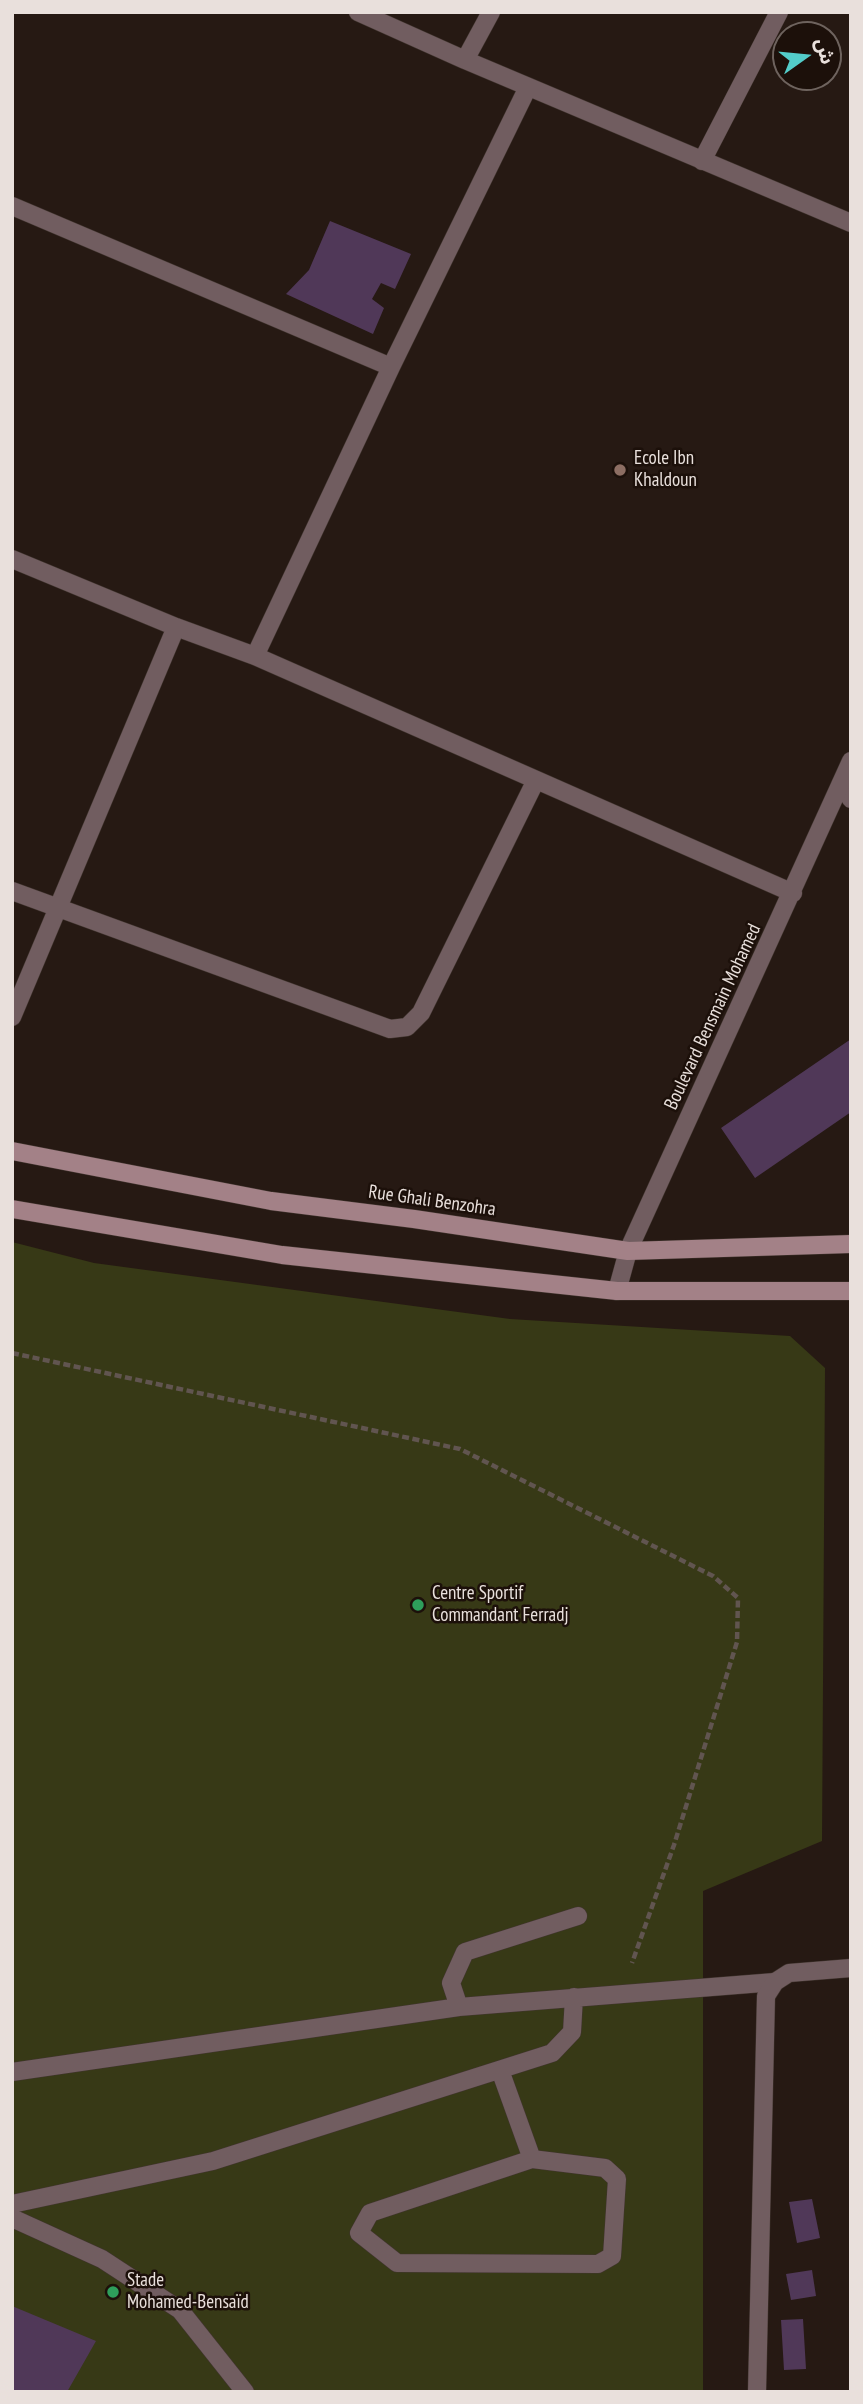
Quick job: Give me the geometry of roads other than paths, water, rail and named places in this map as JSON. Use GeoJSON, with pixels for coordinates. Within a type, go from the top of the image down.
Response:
{"type":"FeatureCollection","features":[{"type":"Feature","properties":{"kind":"main road","name":"Rue Ghali Benzohra"},"geometry":{"type":"LineString","coordinates":[[12,1151],[271,1201],[628,1251],[851,1244]]}},
{"type":"Feature","properties":{"kind":"main road"},"geometry":{"type":"LineString","coordinates":[[12,1209],[282,1255],[617,1291],[851,1291]]}},
{"type":"Feature","properties":{"kind":"street"},"geometry":{"type":"LineString","coordinates":[[358,12],[464,60],[850,222]]}},
{"type":"Feature","properties":{"kind":"street"},"geometry":{"type":"LineString","coordinates":[[464,60],[491,12]]}},
{"type":"Feature","properties":{"kind":"street"},"geometry":{"type":"LineString","coordinates":[[702,161],[779,12]]}},
{"type":"Feature","properties":{"kind":"street"},"geometry":{"type":"LineString","coordinates":[[255,656],[391,367],[528,87]]}},
{"type":"Feature","properties":{"kind":"street"},"geometry":{"type":"LineString","coordinates":[[12,206],[391,367]]}},
{"type":"Feature","properties":{"kind":"street"},"geometry":{"type":"LineString","coordinates":[[12,559],[176,627],[255,656],[793,893]]}},
{"type":"Feature","properties":{"kind":"street"},"geometry":{"type":"LineString","coordinates":[[12,1017],[176,627]]}},
{"type":"Feature","properties":{"kind":"street","name":"Boulevard Bensmain Mohamed"},"geometry":{"type":"LineString","coordinates":[[617,1291],[628,1251],[793,893],[846,792],[851,761]]}},
{"type":"Feature","properties":{"kind":"street"},"geometry":{"type":"LineString","coordinates":[[12,891],[390,1029],[407,1027],[421,1013],[536,780]]}},
{"type":"Feature","properties":{"kind":"street"},"geometry":{"type":"LineString","coordinates":[[459,2007],[452,1983],[465,1952],[578,1916]]}},
{"type":"Feature","properties":{"kind":"street"},"geometry":{"type":"LineString","coordinates":[[757,2392],[766,1996],[775,1982],[789,1973],[851,1968]]}},
{"type":"Feature","properties":{"kind":"street"},"geometry":{"type":"LineString","coordinates":[[12,2072],[459,2007],[775,1982]]}},
{"type":"Feature","properties":{"kind":"street"},"geometry":{"type":"LineString","coordinates":[[12,2204],[213,2161],[552,2053],[572,2032],[574,1997]]}},
{"type":"Feature","properties":{"kind":"street"},"geometry":{"type":"LineString","coordinates":[[500,2070],[532,2159]]}},
{"type":"Feature","properties":{"kind":"street"},"geometry":{"type":"LineString","coordinates":[[532,2159],[604,2168],[617,2179],[611,2256],[598,2264],[397,2263],[359,2234],[370,2213],[532,2159]]}},
{"type":"Feature","properties":{"kind":"street"},"geometry":{"type":"LineString","coordinates":[[12,2218],[102,2259],[180,2310],[245,2392]]}},
{"type":"Feature","properties":{"kind":"place","name":"Ecole Ibn Khaldoun"},"geometry":{"type":"Point","coordinates":[620,470]}},
{"type":"Feature","properties":{"kind":"place","name":"Centre Sportif Commandant Ferradj"},"geometry":{"type":"Point","coordinates":[418,1605]}},
{"type":"Feature","properties":{"kind":"place","name":"Stade Mohamed-Bensaïd"},"geometry":{"type":"Point","coordinates":[113,2292]}}]}
